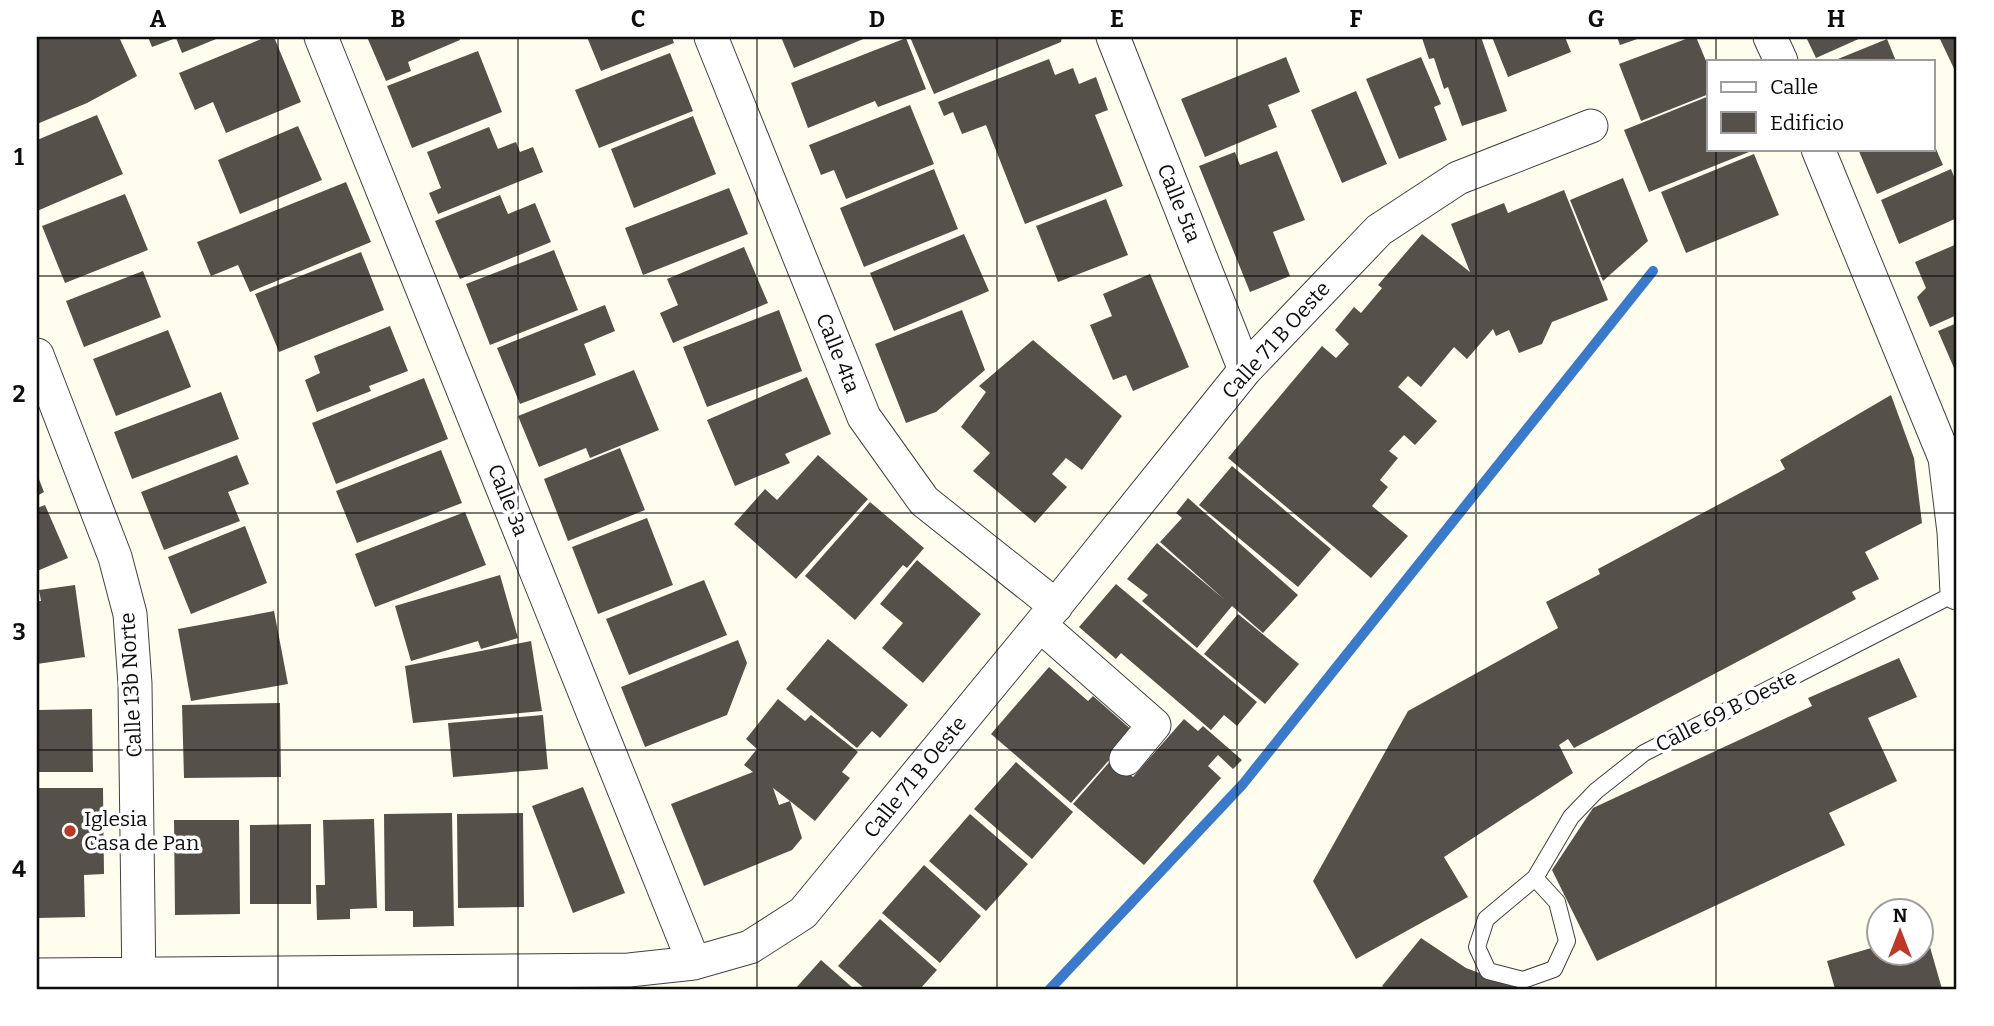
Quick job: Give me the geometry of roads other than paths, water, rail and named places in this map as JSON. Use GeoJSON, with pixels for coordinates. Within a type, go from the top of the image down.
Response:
{"type":"FeatureCollection","features":[{"type":"Feature","properties":{"kind":"street","name":"Calle 3a"},"geometry":{"type":"LineString","coordinates":[[321,37],[694,963]]}},
{"type":"Feature","properties":{"kind":"street","name":"Calle 4ta"},"geometry":{"type":"LineString","coordinates":[[710,37],[864,417],[924,501],[1048,615],[1154,725],[1126,759]]}},
{"type":"Feature","properties":{"kind":"street","name":"Calle 5ta"},"geometry":{"type":"LineString","coordinates":[[1113,37],[1245,370]]}},
{"type":"Feature","properties":{"kind":"street"},"geometry":{"type":"LineString","coordinates":[[1770,37],[1781,60]]}},
{"type":"Feature","properties":{"kind":"street","name":"Calle 71 B Oeste"},"geometry":{"type":"LineString","coordinates":[[37,975],[139,982],[629,970],[694,963],[751,947],[803,913],[1245,370],[1379,230],[1458,178],[1591,126]]}},
{"type":"Feature","properties":{"kind":"street"},"geometry":{"type":"LineString","coordinates":[[1818,150],[1945,458],[1954,532],[1957,593]]}},
{"type":"Feature","properties":{"kind":"street","name":"Calle 13b Norte"},"geometry":{"type":"LineString","coordinates":[[37,355],[115,556],[130,614],[135,684],[139,982]]}},
{"type":"Feature","properties":{"kind":"lane","name":"Calle 69 B Oeste"},"geometry":{"type":"LineString","coordinates":[[1535,878],[1557,902],[1567,941],[1554,969],[1522,980],[1488,971],[1477,947],[1486,919],[1535,878],[1572,817],[1596,790],[1644,753],[1957,593]]}},
{"type":"Feature","properties":{"kind":"waterway"},"geometry":{"type":"LineString","coordinates":[[1050,989],[1243,784],[1653,271]]}},
{"type":"Feature","properties":{"kind":"place","name":"Iglesia Casa de Pan"},"geometry":{"type":"Point","coordinates":[70,831]}}]}
